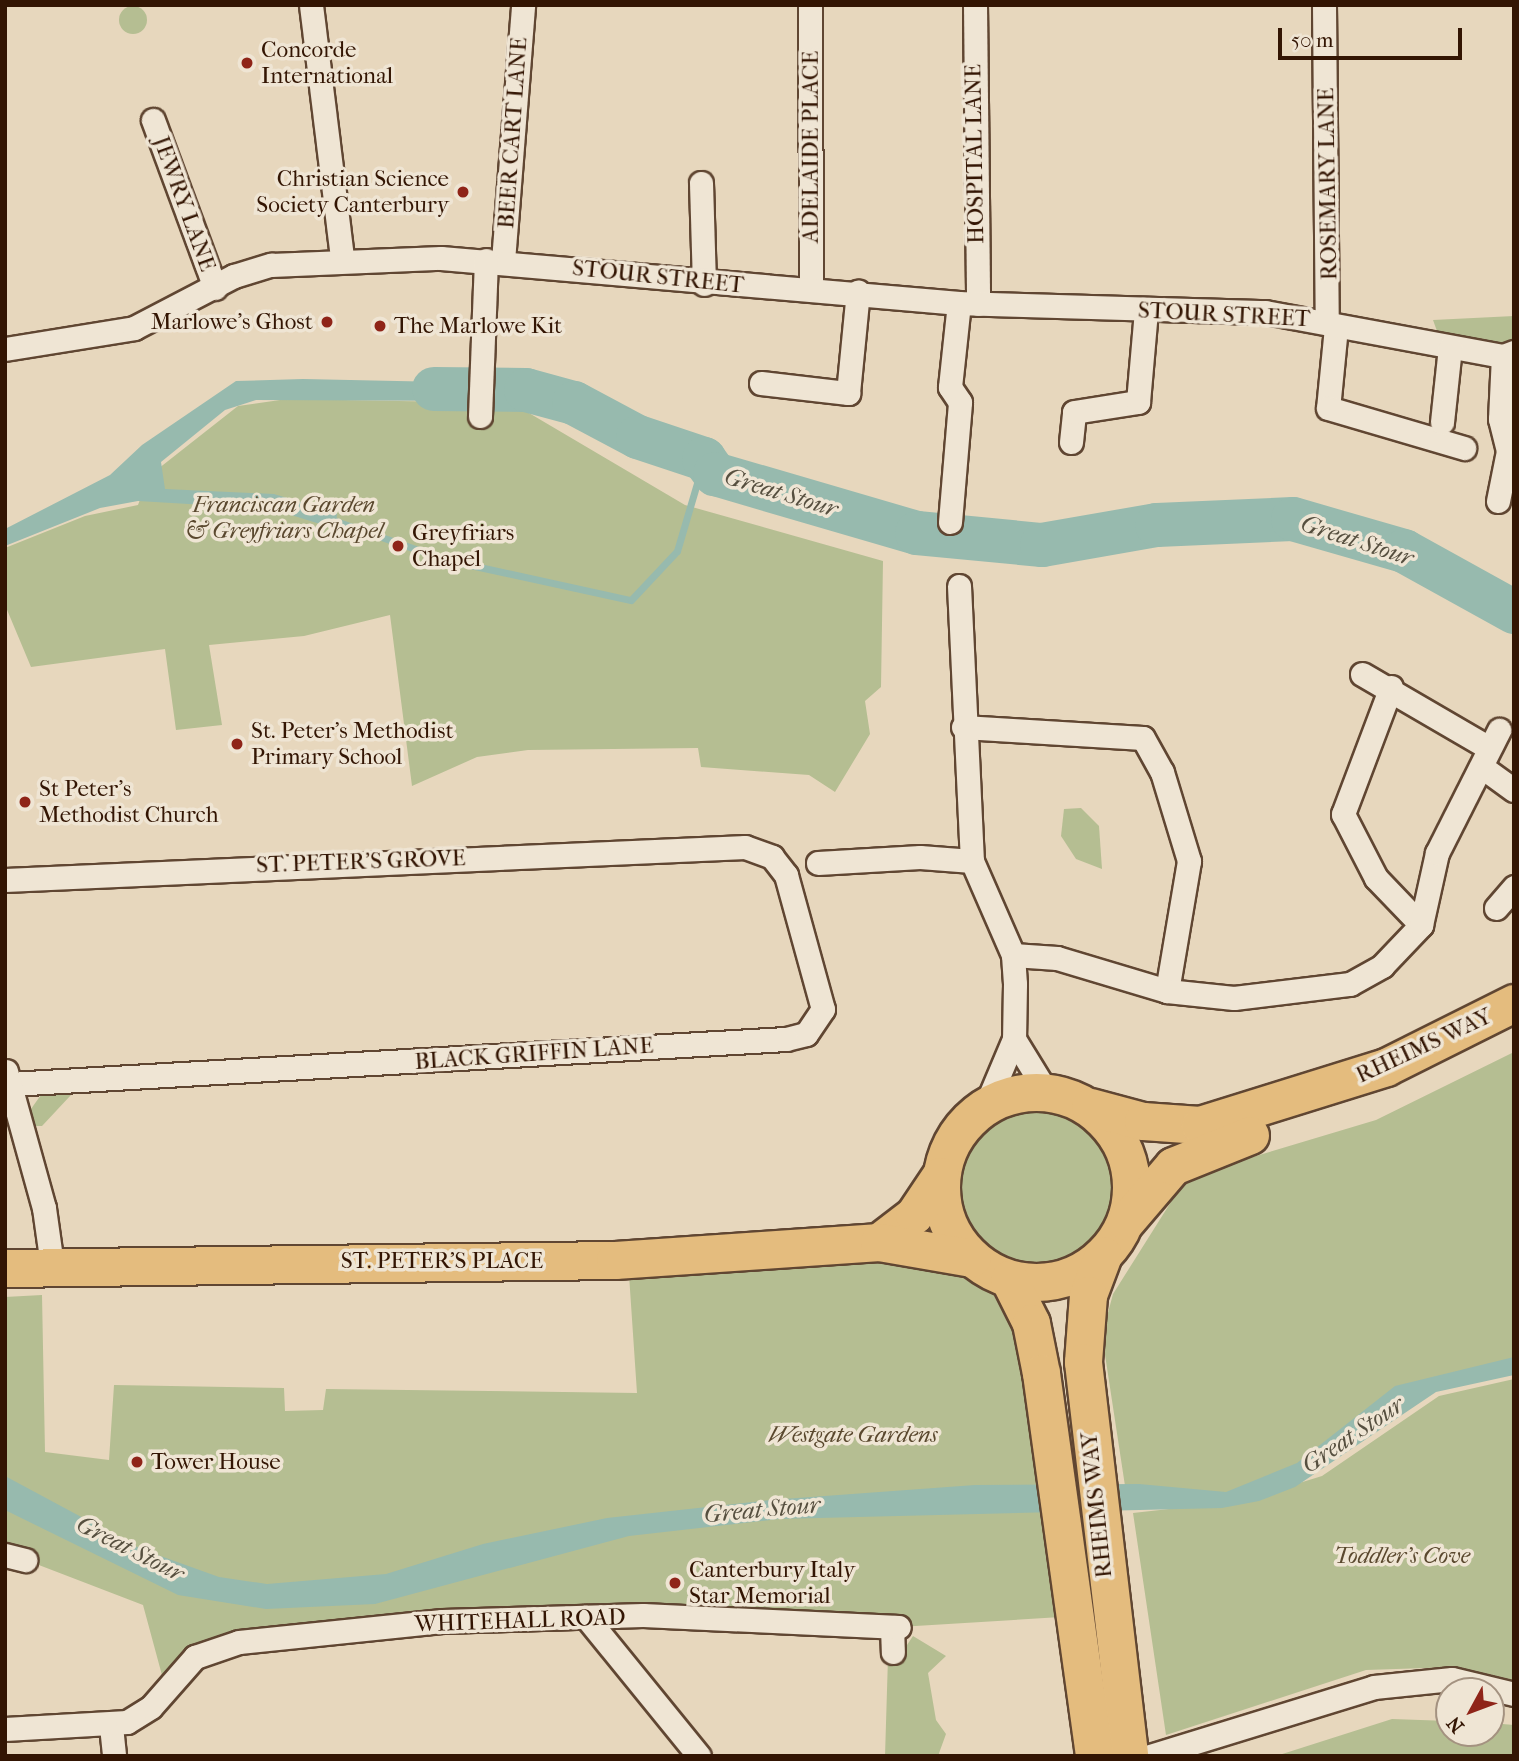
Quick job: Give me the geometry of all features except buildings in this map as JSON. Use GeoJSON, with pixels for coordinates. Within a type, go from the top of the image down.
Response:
{"type":"FeatureCollection","features":[{"type":"Feature","properties":{"kind":"main road","name":"RHEIMS WAY"},"geometry":{"type":"LineString","coordinates":[[1089,1106],[1143,1121],[1200,1125],[1386,1067],[1514,1003]]}},
{"type":"Feature","properties":{"kind":"main road","name":"RHEIMS WAY"},"geometry":{"type":"LineString","coordinates":[[1125,1222],[1162,1175],[1184,1160],[1388,1090],[1514,1030]]}},
{"type":"Feature","properties":{"kind":"main road"},"geometry":{"type":"LineString","coordinates":[[879,1242],[914,1214],[940,1176],[953,1139],[988,1103],[1045,1091],[1089,1106],[1113,1129],[1127,1158],[1132,1190],[1125,1222],[1103,1255],[1059,1280],[1009,1279],[972,1258],[952,1234],[940,1176]]}},
{"type":"Feature","properties":{"kind":"main road","name":"ST. PETER'S PLACE"},"geometry":{"type":"LineString","coordinates":[[5,1268],[52,1265],[615,1260],[879,1242],[972,1258]]}},
{"type":"Feature","properties":{"kind":"main road","name":"RHEIMS WAY"},"geometry":{"type":"LineString","coordinates":[[1088,1584],[1089,1431],[1083,1324],[1103,1255]]}},
{"type":"Feature","properties":{"kind":"main road","name":"RHEIMS WAY"},"geometry":{"type":"LineString","coordinates":[[1009,1279],[1031,1323],[1048,1436],[1088,1584],[1119,1754]]}},
{"type":"Feature","properties":{"kind":"street"},"geometry":{"type":"LineString","coordinates":[[311,5],[342,259]]}},
{"type":"Feature","properties":{"kind":"street","name":"BEER CART LANE"},"geometry":{"type":"LineString","coordinates":[[480,416],[494,260],[523,5]]}},
{"type":"Feature","properties":{"kind":"street","name":"ADELAIDE PLACE"},"geometry":{"type":"LineString","coordinates":[[810,5],[811,289]]}},
{"type":"Feature","properties":{"kind":"street","name":"HOSPITAL LANE"},"geometry":{"type":"LineString","coordinates":[[950,522],[960,402],[950,387],[968,303],[975,5]]}},
{"type":"Feature","properties":{"kind":"street","name":"ROSEMARY LANE"},"geometry":{"type":"LineString","coordinates":[[1324,5],[1331,323],[1328,408],[1464,448]]}},
{"type":"Feature","properties":{"kind":"street","name":"JEWRY LANE"},"geometry":{"type":"LineString","coordinates":[[153,120],[215,288]]}},
{"type":"Feature","properties":{"kind":"street"},"geometry":{"type":"LineString","coordinates":[[701,183],[704,284]]}},
{"type":"Feature","properties":{"kind":"street","name":"STOUR STREET"},"geometry":{"type":"LineString","coordinates":[[5,349],[134,328],[215,288],[271,265],[342,259],[494,260],[704,284],[858,292],[968,303],[1146,311],[1265,312],[1450,347],[1508,354]]}},
{"type":"Feature","properties":{"kind":"street"},"geometry":{"type":"LineString","coordinates":[[761,383],[848,393],[858,292]]}},
{"type":"Feature","properties":{"kind":"street"},"geometry":{"type":"LineString","coordinates":[[1071,442],[1074,412],[1138,402],[1146,311]]}},
{"type":"Feature","properties":{"kind":"street"},"geometry":{"type":"LineString","coordinates":[[1442,422],[1450,347]]}},
{"type":"Feature","properties":{"kind":"street"},"geometry":{"type":"LineString","coordinates":[[1498,501],[1508,451],[1500,419],[1508,354]]}},
{"type":"Feature","properties":{"kind":"street"},"geometry":{"type":"LineString","coordinates":[[959,586],[972,862],[1013,954],[1014,1039],[988,1103]]}},
{"type":"Feature","properties":{"kind":"street"},"geometry":{"type":"LineString","coordinates":[[1362,674],[1391,687],[1490,749],[1514,790]]}},
{"type":"Feature","properties":{"kind":"street"},"geometry":{"type":"LineString","coordinates":[[1391,687],[1343,814],[1376,878],[1421,925]]}},
{"type":"Feature","properties":{"kind":"street"},"geometry":{"type":"LineString","coordinates":[[964,727],[1143,738],[1162,772],[1189,861],[1167,990]]}},
{"type":"Feature","properties":{"kind":"street"},"geometry":{"type":"LineString","coordinates":[[1013,954],[1057,958],[1167,990],[1281,997],[1350,984],[1382,966],[1421,925],[1437,853],[1490,749]]}},
{"type":"Feature","properties":{"kind":"street","name":"ST. PETER'S GROVE"},"geometry":{"type":"LineString","coordinates":[[5,880],[716,844]]}},
{"type":"Feature","properties":{"kind":"street","name":"BLACK GRIFFIN LANE"},"geometry":{"type":"LineString","coordinates":[[8,1077],[318,1070],[806,1034],[823,1009],[786,875],[772,857],[716,844]]}},
{"type":"Feature","properties":{"kind":"street"},"geometry":{"type":"LineString","coordinates":[[818,863],[919,857],[972,862]]}},
{"type":"Feature","properties":{"kind":"street"},"geometry":{"type":"LineString","coordinates":[[1496,908],[1514,887]]}},
{"type":"Feature","properties":{"kind":"street"},"geometry":{"type":"LineString","coordinates":[[1014,1039],[1045,1091]]}},
{"type":"Feature","properties":{"kind":"street"},"geometry":{"type":"LineString","coordinates":[[8,1077],[52,1265]]}},
{"type":"Feature","properties":{"kind":"street"},"geometry":{"type":"LineString","coordinates":[[586,1617],[699,1756]]}},
{"type":"Feature","properties":{"kind":"street","name":"WHITEHALL ROAD"},"geometry":{"type":"LineString","coordinates":[[111,1726],[151,1707],[195,1657],[239,1642],[442,1621],[586,1617],[896,1627],[893,1652]]}},
{"type":"Feature","properties":{"kind":"street"},"geometry":{"type":"LineString","coordinates":[[1119,1754],[1374,1687],[1452,1679],[1514,1694]]}},
{"type":"Feature","properties":{"kind":"street"},"geometry":{"type":"LineString","coordinates":[[5,1729],[111,1726],[114,1756]]}},
{"type":"Feature","properties":{"kind":"green space"},"geometry":{"type":"Polygon","coordinates":[[[133,6],[143,10],[147,20],[143,30],[133,34],[123,30],[119,20],[123,10],[133,6]]]}},
{"type":"Feature","properties":{"kind":"green space"},"geometry":{"type":"Polygon","coordinates":[[[1514,316],[1514,352],[1442,345],[1433,320],[1514,316]]]}},
{"type":"Feature","properties":{"kind":"green space","name":"Franciscan Garden & Greyfriars Chapel"},"geometry":{"type":"Polygon","coordinates":[[[287,399],[512,403],[685,505],[883,561],[881,687],[865,701],[870,734],[835,792],[809,775],[701,767],[698,748],[528,750],[477,757],[412,786],[390,615],[304,636],[209,645],[222,725],[176,730],[165,649],[31,667],[5,605],[5,548],[85,516],[138,505],[149,476],[238,406],[287,399]]]}},
{"type":"Feature","properties":{"kind":"green space"},"geometry":{"type":"Polygon","coordinates":[[[1081,808],[1099,826],[1102,869],[1076,859],[1061,836],[1064,809],[1081,808]]]}},
{"type":"Feature","properties":{"kind":"green space"},"geometry":{"type":"Polygon","coordinates":[[[1514,1052],[1514,1365],[1425,1385],[1305,1470],[1234,1499],[1127,1499],[1102,1335],[1113,1294],[1181,1186],[1209,1170],[1376,1120],[1514,1052]]]}},
{"type":"Feature","properties":{"kind":"green space"},"geometry":{"type":"Polygon","coordinates":[[[43,1092],[71,1095],[42,1126],[32,1126],[31,1109],[43,1092]]]}},
{"type":"Feature","properties":{"kind":"green space"},"geometry":{"type":"Polygon","coordinates":[[[1034,1104],[1065,1110],[1092,1128],[1110,1155],[1116,1186],[1110,1217],[1092,1244],[1065,1262],[1034,1268],[1003,1262],[976,1244],[958,1217],[952,1186],[958,1155],[976,1128],[1003,1110],[1034,1104]]]}},
{"type":"Feature","properties":{"kind":"green space","name":"Westgate Gardens"},"geometry":{"type":"Polygon","coordinates":[[[972,1258],[1009,1279],[1077,1616],[899,1627],[643,1615],[239,1642],[166,1690],[143,1605],[5,1552],[5,1297],[42,1295],[45,1452],[109,1460],[114,1385],[284,1388],[285,1411],[323,1410],[326,1389],[637,1393],[628,1260],[972,1258]]]}},
{"type":"Feature","properties":{"kind":"green space","name":"Toddler's Cove"},"geometry":{"type":"Polygon","coordinates":[[[1514,1379],[1514,1680],[1457,1667],[1366,1670],[1166,1735],[1133,1513],[1241,1501],[1322,1476],[1439,1396],[1514,1379]]]}},
{"type":"Feature","properties":{"kind":"green space"},"geometry":{"type":"Polygon","coordinates":[[[913,1636],[946,1656],[928,1673],[936,1720],[946,1734],[938,1756],[885,1756],[888,1657],[901,1654],[913,1636]]]}},
{"type":"Feature","properties":{"kind":"green space"},"geometry":{"type":"Polygon","coordinates":[[[1392,1719],[1435,1721],[1435,1747],[1505,1747],[1505,1724],[1514,1725],[1514,1756],[1276,1756],[1392,1719]]]}},
{"type":"Feature","properties":{"kind":"water"},"geometry":{"type":"Polygon","coordinates":[[[303,379],[491,383],[491,401],[256,400],[225,410],[161,462],[165,489],[274,494],[337,513],[336,529],[272,509],[138,501],[100,508],[5,546],[5,529],[110,475],[142,445],[236,381],[303,379]]]}},
{"type":"Feature","properties":{"kind":"water"},"geometry":{"type":"Polygon","coordinates":[[[1514,1357],[1514,1375],[1436,1392],[1295,1487],[1259,1501],[1222,1508],[779,1519],[629,1536],[375,1604],[266,1609],[178,1595],[5,1510],[5,1476],[141,1549],[219,1577],[267,1584],[386,1574],[483,1544],[607,1518],[770,1500],[975,1485],[1139,1484],[1226,1492],[1297,1463],[1395,1386],[1514,1357]]]}},
{"type":"Feature","properties":{"kind":"waterway","name":"Great Stour"},"geometry":{"type":"LineString","coordinates":[[434,389],[526,390],[574,403],[638,437],[704,459],[715,474],[917,533],[1042,545],[1157,525],[1293,519],[1404,551],[1514,612]]}},
{"type":"Feature","properties":{"kind":"waterway"},"geometry":{"type":"LineString","coordinates":[[327,518],[447,560],[631,600],[677,551],[704,459]]}},
{"type":"Feature","properties":{"kind":"place","name":"Concorde International"},"geometry":{"type":"Point","coordinates":[247,63]}},
{"type":"Feature","properties":{"kind":"place","name":"Christian Science Society Canterbury"},"geometry":{"type":"Point","coordinates":[463,192]}},
{"type":"Feature","properties":{"kind":"place","name":"Marlowe's Ghost"},"geometry":{"type":"Point","coordinates":[327,322]}},
{"type":"Feature","properties":{"kind":"place","name":"The Marlowe Kit"},"geometry":{"type":"Point","coordinates":[380,326]}},
{"type":"Feature","properties":{"kind":"place","name":"Greyfriars Chapel"},"geometry":{"type":"Point","coordinates":[398,546]}},
{"type":"Feature","properties":{"kind":"place","name":"St. Peter's Methodist Primary School"},"geometry":{"type":"Point","coordinates":[237,744]}},
{"type":"Feature","properties":{"kind":"place","name":"St Peter's Methodist Church"},"geometry":{"type":"Point","coordinates":[25,802]}},
{"type":"Feature","properties":{"kind":"place","name":"Tower House"},"geometry":{"type":"Point","coordinates":[137,1462]}},
{"type":"Feature","properties":{"kind":"place","name":"Canterbury Italy Star Memorial"},"geometry":{"type":"Point","coordinates":[675,1583]}}]}
